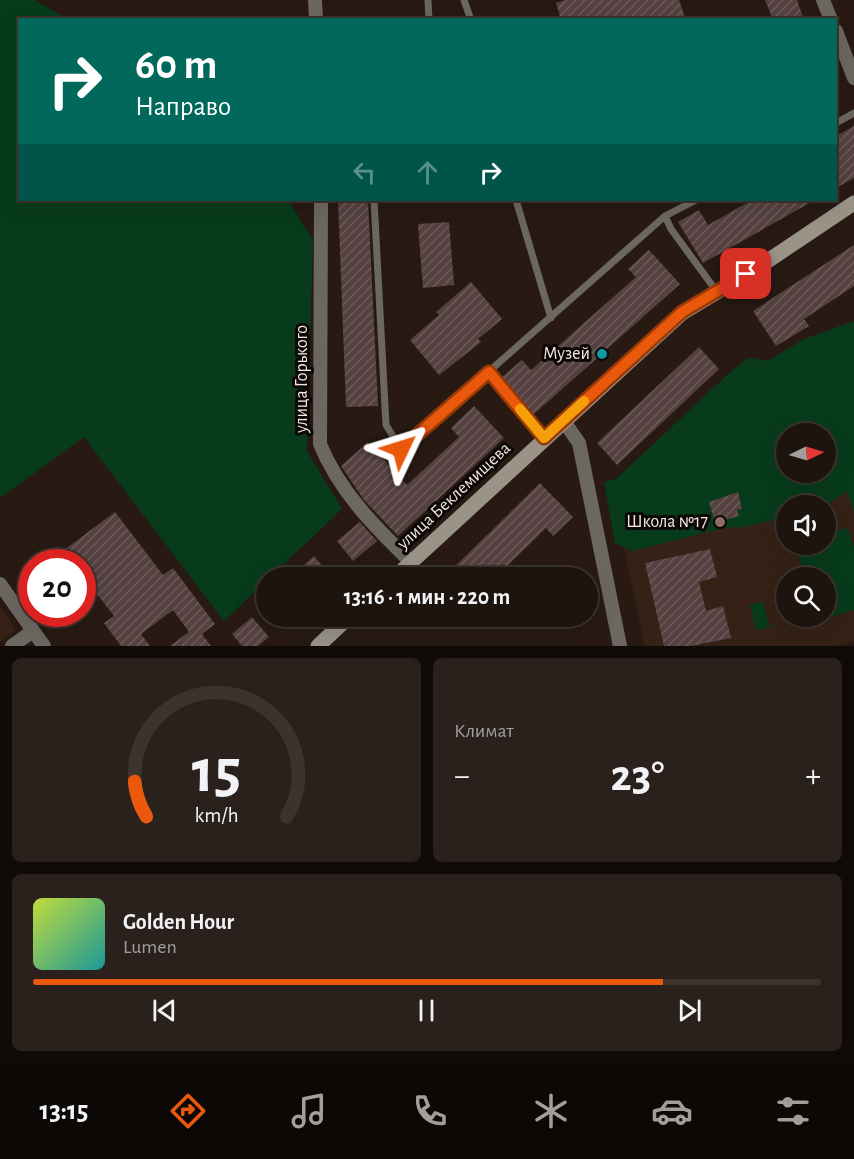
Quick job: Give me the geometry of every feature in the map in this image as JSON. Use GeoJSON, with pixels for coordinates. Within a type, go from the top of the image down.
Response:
{"type":"FeatureCollection","features":[{"type":"Feature","properties":{"kind":"main road","name":"улица Беклемищева"},"geometry":{"type":"LineString","coordinates":[[406,567],[682,312],[717,292],[854,203]]}},
{"type":"Feature","properties":{"kind":"main road"},"geometry":{"type":"LineString","coordinates":[[318,646],[331,640],[341,627]]}},
{"type":"Feature","properties":{"kind":"street"},"geometry":{"type":"LineString","coordinates":[[315,0],[316,18]]}},
{"type":"Feature","properties":{"kind":"street"},"geometry":{"type":"LineString","coordinates":[[823,0],[830,18]]}},
{"type":"Feature","properties":{"kind":"street"},"geometry":{"type":"LineString","coordinates":[[837,34],[854,78]]}},
{"type":"Feature","properties":{"kind":"street","name":"улица Горького"},"geometry":{"type":"LineString","coordinates":[[321,201],[320,444],[329,466],[348,495],[411,562]]}},
{"type":"Feature","properties":{"kind":"street"},"geometry":{"type":"LineString","coordinates":[[563,420],[579,443],[620,646]]}},
{"type":"Feature","properties":{"kind":"street"},"geometry":{"type":"LineString","coordinates":[[0,584],[44,646]]}},
{"type":"Feature","properties":{"kind":"street"},"geometry":{"type":"LineString","coordinates":[[12,646],[33,631]]}},
{"type":"Feature","properties":{"kind":"lane"},"geometry":{"type":"LineString","coordinates":[[428,0],[429,18]]}},
{"type":"Feature","properties":{"kind":"lane"},"geometry":{"type":"LineString","coordinates":[[464,0],[470,18]]}},
{"type":"Feature","properties":{"kind":"lane"},"geometry":{"type":"LineString","coordinates":[[837,122],[854,113]]}},
{"type":"Feature","properties":{"kind":"lane"},"geometry":{"type":"LineString","coordinates":[[374,201],[386,424],[401,449],[665,216],[694,201]]}},
{"type":"Feature","properties":{"kind":"lane"},"geometry":{"type":"LineString","coordinates":[[516,201],[551,318]]}},
{"type":"Feature","properties":{"kind":"lane"},"geometry":{"type":"LineString","coordinates":[[665,216],[671,230],[717,292]]}},
{"type":"Feature","properties":{"kind":"lane"},"geometry":{"type":"LineString","coordinates":[[489,372],[544,438]]}},
{"type":"Feature","properties":{"kind":"shaded area","name":"Школа №17"},"geometry":{"type":"Polygon","coordinates":[[[776,476],[776,483],[836,483],[836,478],[854,488],[854,641],[834,646],[645,646],[622,539],[776,476]]]}},
{"type":"Feature","properties":{"kind":"shaded area"},"geometry":{"type":"Polygon","coordinates":[[[0,606],[16,630],[0,642],[0,606]]]}},
{"type":"Feature","properties":{"kind":"green space"},"geometry":{"type":"Polygon","coordinates":[[[0,0],[35,0],[65,18],[18,18],[18,201],[289,201],[313,240],[307,451],[342,509],[281,567],[256,567],[256,591],[224,621],[84,437],[0,498],[0,0]]]}},
{"type":"Feature","properties":{"kind":"green space"},"geometry":{"type":"Polygon","coordinates":[[[854,321],[854,513],[847,491],[836,498],[836,495],[776,495],[776,519],[745,527],[724,528],[632,551],[615,543],[604,482],[616,479],[748,358],[768,361],[804,339],[854,321]]]}},
{"type":"Feature","properties":{"kind":"green space"},"geometry":{"type":"Polygon","coordinates":[[[848,528],[854,547],[854,610],[836,616],[836,567],[802,567],[799,555],[836,555],[836,532],[848,528]]]}},
{"type":"Feature","properties":{"kind":"green space"},"geometry":{"type":"Polygon","coordinates":[[[763,602],[770,627],[756,630],[750,605],[763,602]]]}},
{"type":"Feature","properties":{"kind":"building"},"geometry":{"type":"Polygon","coordinates":[[[565,0],[679,0],[685,18],[560,18],[556,3],[565,0]]]}},
{"type":"Feature","properties":{"kind":"building"},"geometry":{"type":"Polygon","coordinates":[[[765,0],[797,0],[803,18],[772,18],[765,0]]]}},
{"type":"Feature","properties":{"kind":"building"},"geometry":{"type":"Polygon","coordinates":[[[854,126],[854,178],[837,187],[837,135],[854,126]]]}},
{"type":"Feature","properties":{"kind":"building"},"geometry":{"type":"Polygon","coordinates":[[[338,201],[368,201],[378,406],[346,407],[338,201]]]}},
{"type":"Feature","properties":{"kind":"building"},"geometry":{"type":"Polygon","coordinates":[[[750,201],[813,201],[703,263],[678,222],[699,210],[708,225],[750,201]]]}},
{"type":"Feature","properties":{"kind":"building"},"geometry":{"type":"Polygon","coordinates":[[[449,222],[454,285],[423,288],[418,224],[449,222]]]}},
{"type":"Feature","properties":{"kind":"building"},"geometry":{"type":"Polygon","coordinates":[[[854,245],[854,286],[804,319],[809,326],[776,346],[753,311],[854,245]]]}},
{"type":"Feature","properties":{"kind":"building"},"geometry":{"type":"Polygon","coordinates":[[[649,250],[680,284],[533,415],[501,378],[522,360],[531,370],[636,277],[628,269],[649,250]]]}},
{"type":"Feature","properties":{"kind":"building"},"geometry":{"type":"Polygon","coordinates":[[[471,282],[502,319],[478,339],[481,342],[439,375],[410,340],[439,315],[436,312],[471,282]]]}},
{"type":"Feature","properties":{"kind":"building"},"geometry":{"type":"Polygon","coordinates":[[[699,347],[719,369],[617,465],[597,443],[699,347]]]}},
{"type":"Feature","properties":{"kind":"building"},"geometry":{"type":"Polygon","coordinates":[[[474,406],[504,438],[398,536],[364,500],[341,466],[368,442],[407,485],[459,437],[451,428],[474,406]]]}},
{"type":"Feature","properties":{"kind":"building"},"geometry":{"type":"Polygon","coordinates":[[[540,483],[573,517],[553,536],[546,528],[506,567],[454,567],[540,483]]]}},
{"type":"Feature","properties":{"kind":"building"},"geometry":{"type":"Polygon","coordinates":[[[738,492],[742,509],[737,510],[739,516],[715,523],[709,502],[738,492]]]}},
{"type":"Feature","properties":{"kind":"building"},"geometry":{"type":"Polygon","coordinates":[[[115,512],[163,575],[173,568],[215,624],[202,634],[211,646],[170,646],[189,632],[173,610],[141,634],[150,646],[121,646],[104,623],[114,616],[96,593],[96,549],[65,549],[115,512]]]}},
{"type":"Feature","properties":{"kind":"building"},"geometry":{"type":"Polygon","coordinates":[[[360,522],[377,541],[353,561],[337,541],[360,522]]]}},
{"type":"Feature","properties":{"kind":"building"},"geometry":{"type":"Polygon","coordinates":[[[710,549],[717,577],[699,582],[706,611],[723,606],[731,638],[691,646],[664,646],[645,563],[710,549]]]}},
{"type":"Feature","properties":{"kind":"building"},"geometry":{"type":"Polygon","coordinates":[[[314,556],[323,567],[302,567],[314,556]]]}},
{"type":"Feature","properties":{"kind":"building"},"geometry":{"type":"Polygon","coordinates":[[[252,617],[256,622],[256,627],[260,627],[269,637],[258,646],[242,646],[232,634],[252,617]]]}},
{"type":"Feature","properties":{"kind":"slow traffic"},"geometry":{"type":"LineString","coordinates":[[520,409],[544,438],[584,401]]}},
{"type":"Feature","properties":{"kind":"place","name":"Музей"},"geometry":{"type":"Point","coordinates":[602,354]}},
{"type":"Feature","properties":{"kind":"place","name":"Школа №17"},"geometry":{"type":"Point","coordinates":[720,522]}},
{"type":"Feature","properties":{"kind":"route"},"geometry":{"type":"LineString","coordinates":[[401,449],[489,372],[544,438],[682,312],[746,274]]}}]}
